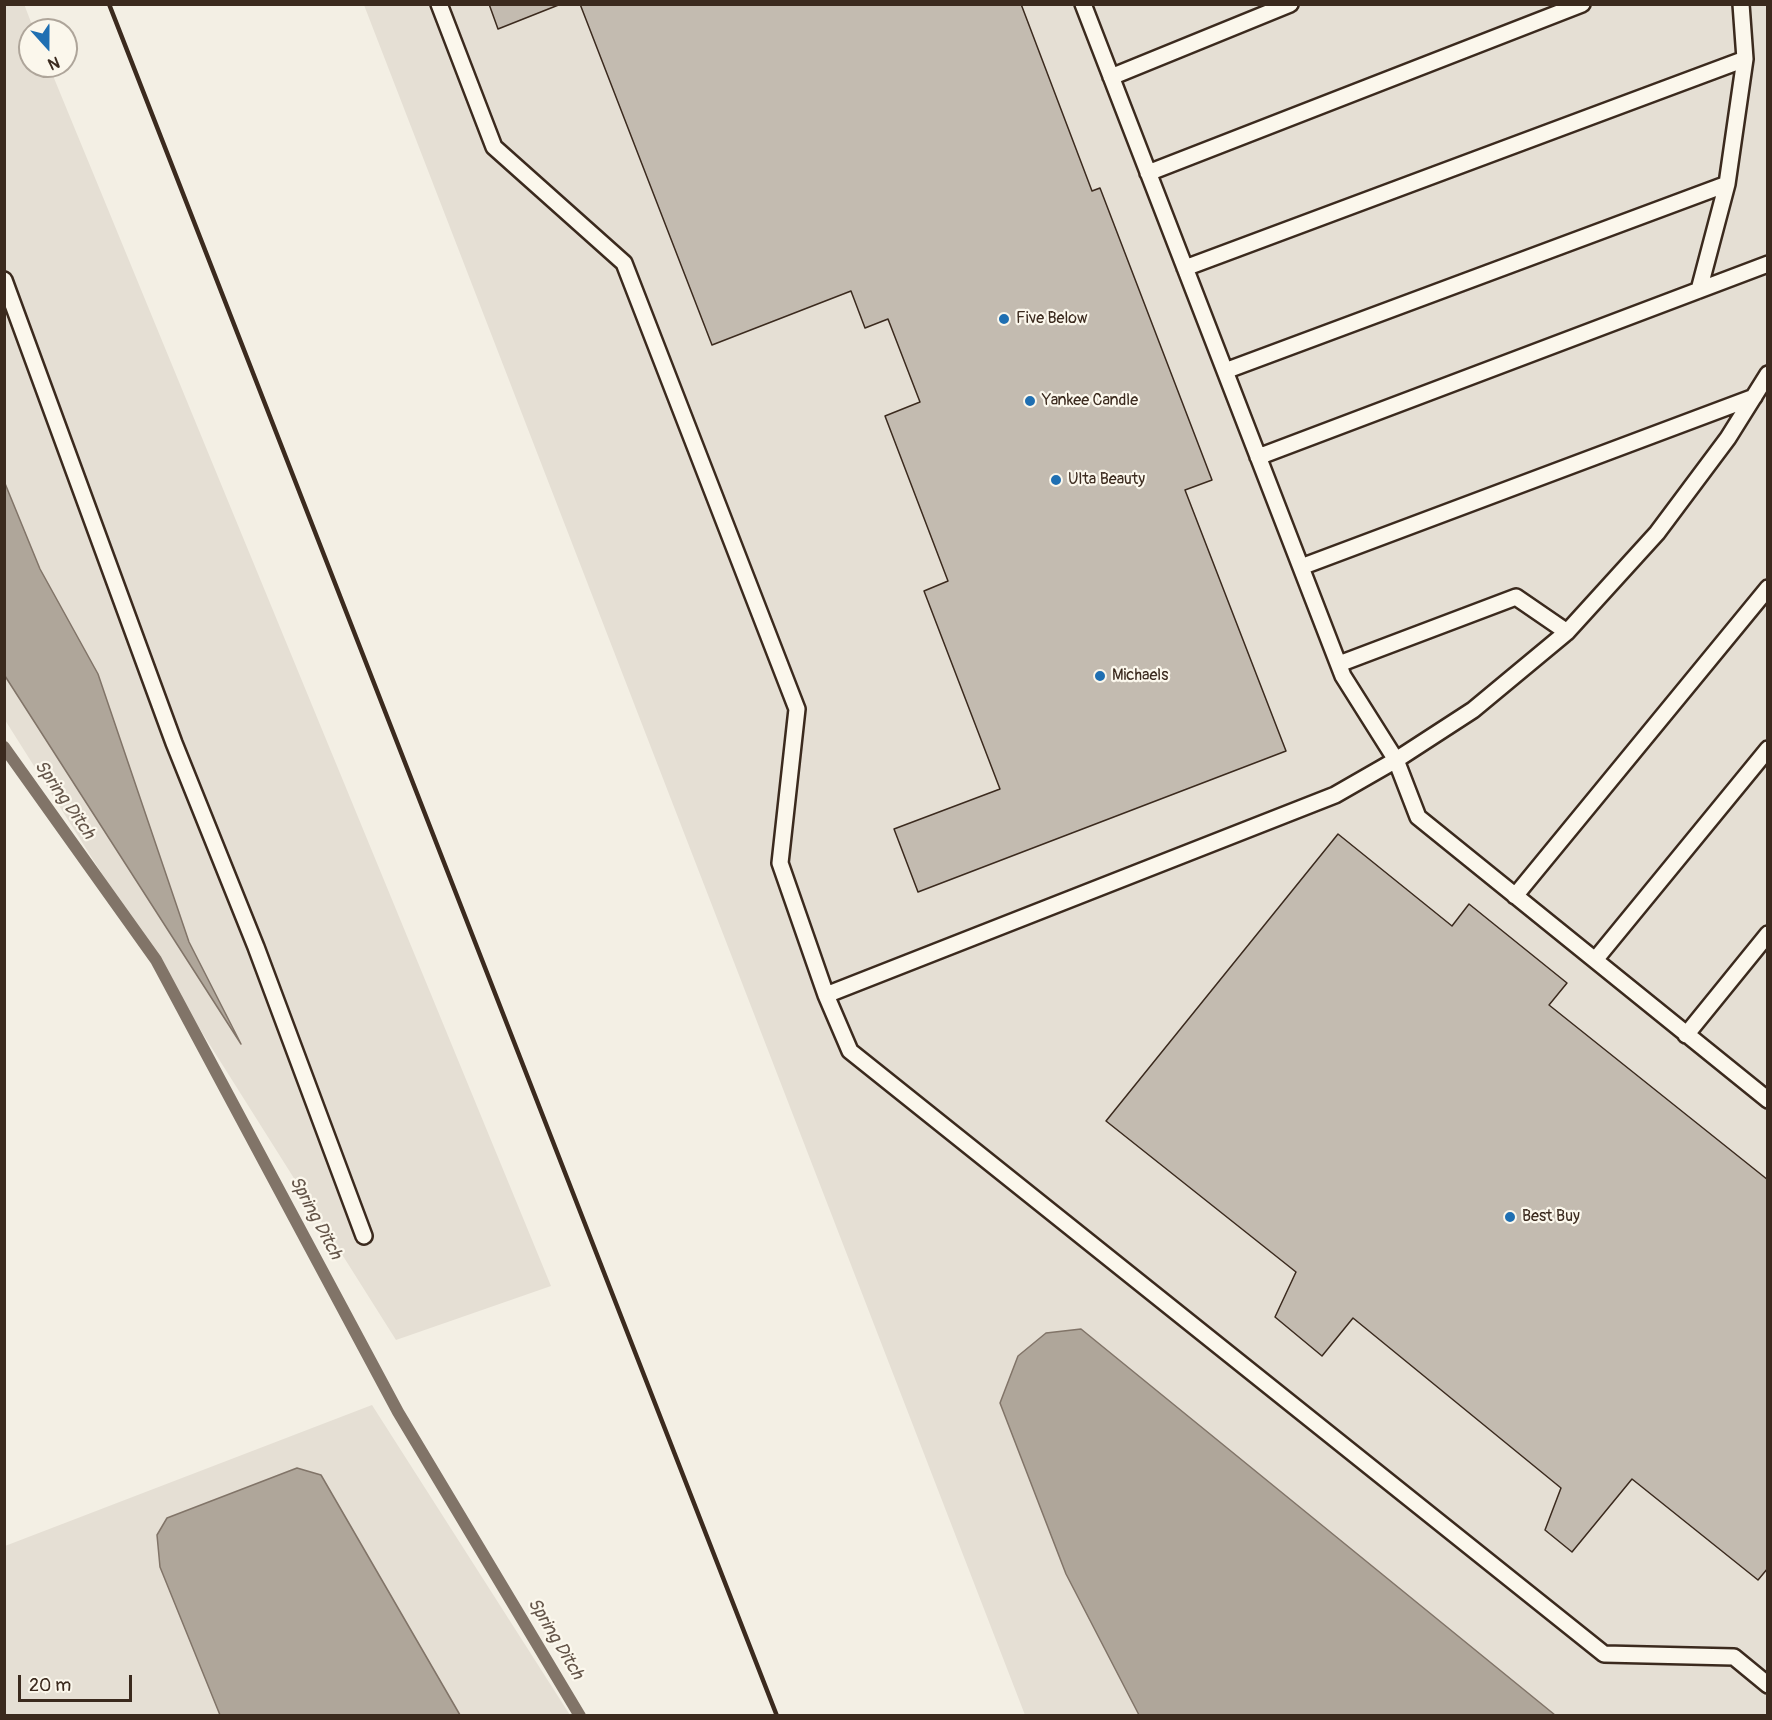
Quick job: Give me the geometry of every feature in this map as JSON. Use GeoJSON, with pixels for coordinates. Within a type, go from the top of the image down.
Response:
{"type":"FeatureCollection","features":[{"type":"Feature","properties":{"kind":"lane"},"geometry":{"type":"LineString","coordinates":[[439,4],[494,147],[624,263],[633,285],[797,708],[780,863],[826,995],[850,1051],[1604,1654],[1734,1657],[1767,1685]]}},
{"type":"Feature","properties":{"kind":"lane"},"geometry":{"type":"LineString","coordinates":[[1083,4],[1343,676],[1396,760],[1418,817],[1767,1100]]}},
{"type":"Feature","properties":{"kind":"lane"},"geometry":{"type":"LineString","coordinates":[[1111,77],[1290,4]]}},
{"type":"Feature","properties":{"kind":"lane"},"geometry":{"type":"LineString","coordinates":[[1148,173],[1582,4]]}},
{"type":"Feature","properties":{"kind":"lane"},"geometry":{"type":"LineString","coordinates":[[1699,290],[1727,184],[1745,59],[1741,4]]}},
{"type":"Feature","properties":{"kind":"lane"},"geometry":{"type":"LineString","coordinates":[[1185,268],[1745,59]]}},
{"type":"Feature","properties":{"kind":"lane"},"geometry":{"type":"LineString","coordinates":[[1225,371],[1727,184]]}},
{"type":"Feature","properties":{"kind":"lane"},"geometry":{"type":"LineString","coordinates":[[1258,457],[1767,264]]}},
{"type":"Feature","properties":{"kind":"lane"},"geometry":{"type":"LineString","coordinates":[[4,280],[174,743],[256,946],[364,1236]]}},
{"type":"Feature","properties":{"kind":"lane"},"geometry":{"type":"LineString","coordinates":[[826,995],[1335,795],[1396,760],[1473,711],[1567,632],[1657,533],[1728,438],[1767,374]]}},
{"type":"Feature","properties":{"kind":"lane"},"geometry":{"type":"LineString","coordinates":[[1301,567],[1754,397]]}},
{"type":"Feature","properties":{"kind":"lane"},"geometry":{"type":"LineString","coordinates":[[1515,896],[1767,588]]}},
{"type":"Feature","properties":{"kind":"lane"},"geometry":{"type":"LineString","coordinates":[[1339,664],[1516,597],[1567,632]]}},
{"type":"Feature","properties":{"kind":"lane"},"geometry":{"type":"LineString","coordinates":[[1595,960],[1767,749]]}},
{"type":"Feature","properties":{"kind":"lane"},"geometry":{"type":"LineString","coordinates":[[1686,1035],[1767,934]]}},
{"type":"Feature","properties":{"kind":"shaded area"},"geometry":{"type":"Polygon","coordinates":[[[24,4],[29,18],[18,18],[18,78],[54,78],[551,1286],[396,1340],[5,720],[4,5],[24,4]]]}},
{"type":"Feature","properties":{"kind":"shaded area"},"geometry":{"type":"Polygon","coordinates":[[[364,5],[1767,5],[1767,1715],[1025,1715],[364,5]]]}},
{"type":"Feature","properties":{"kind":"shaded area"},"geometry":{"type":"Polygon","coordinates":[[[4,481],[40,569],[98,674],[189,942],[241,1044],[5,676],[4,481]]]}},
{"type":"Feature","properties":{"kind":"shaded area"},"geometry":{"type":"Polygon","coordinates":[[[1081,1329],[1555,1715],[1139,1715],[1066,1574],[1000,1403],[1018,1356],[1046,1333],[1081,1329]]]}},
{"type":"Feature","properties":{"kind":"shaded area"},"geometry":{"type":"Polygon","coordinates":[[[372,1405],[570,1715],[5,1716],[5,1546],[372,1405]]]}},
{"type":"Feature","properties":{"kind":"shaded area"},"geometry":{"type":"Polygon","coordinates":[[[297,1468],[321,1475],[460,1715],[220,1715],[160,1567],[157,1535],[167,1518],[297,1468]]]}},
{"type":"Feature","properties":{"kind":"building"},"geometry":{"type":"Polygon","coordinates":[[[489,4],[561,4],[498,29],[489,4]]]}},
{"type":"Feature","properties":{"kind":"building"},"geometry":{"type":"Polygon","coordinates":[[[580,4],[1021,4],[1092,191],[1100,188],[1212,480],[1185,490],[1286,751],[918,892],[894,829],[1000,789],[924,591],[948,581],[885,416],[920,402],[888,319],[865,328],[851,291],[712,345],[580,4]]]}},
{"type":"Feature","properties":{"kind":"building"},"geometry":{"type":"Polygon","coordinates":[[[1338,834],[1452,926],[1469,904],[1567,983],[1549,1005],[1768,1180],[1768,1568],[1758,1580],[1632,1479],[1572,1552],[1545,1530],[1561,1488],[1353,1318],[1322,1356],[1275,1317],[1296,1272],[1106,1121],[1338,834]]]}},
{"type":"Feature","properties":{"kind":"waterway","name":"Spring Ditch"},"geometry":{"type":"LineString","coordinates":[[4,747],[156,960],[398,1412],[580,1716]]}},
{"type":"Feature","properties":{"kind":"railway"},"geometry":{"type":"LineString","coordinates":[[109,4],[777,1716]]}},
{"type":"Feature","properties":{"kind":"place","name":"Five Below"},"geometry":{"type":"Point","coordinates":[1004,319]}},
{"type":"Feature","properties":{"kind":"place","name":"Yankee Candle"},"geometry":{"type":"Point","coordinates":[1030,401]}},
{"type":"Feature","properties":{"kind":"place","name":"Ulta Beauty"},"geometry":{"type":"Point","coordinates":[1056,480]}},
{"type":"Feature","properties":{"kind":"place","name":"Michaels"},"geometry":{"type":"Point","coordinates":[1100,676]}},
{"type":"Feature","properties":{"kind":"place","name":"Best Buy"},"geometry":{"type":"Point","coordinates":[1510,1217]}}]}
